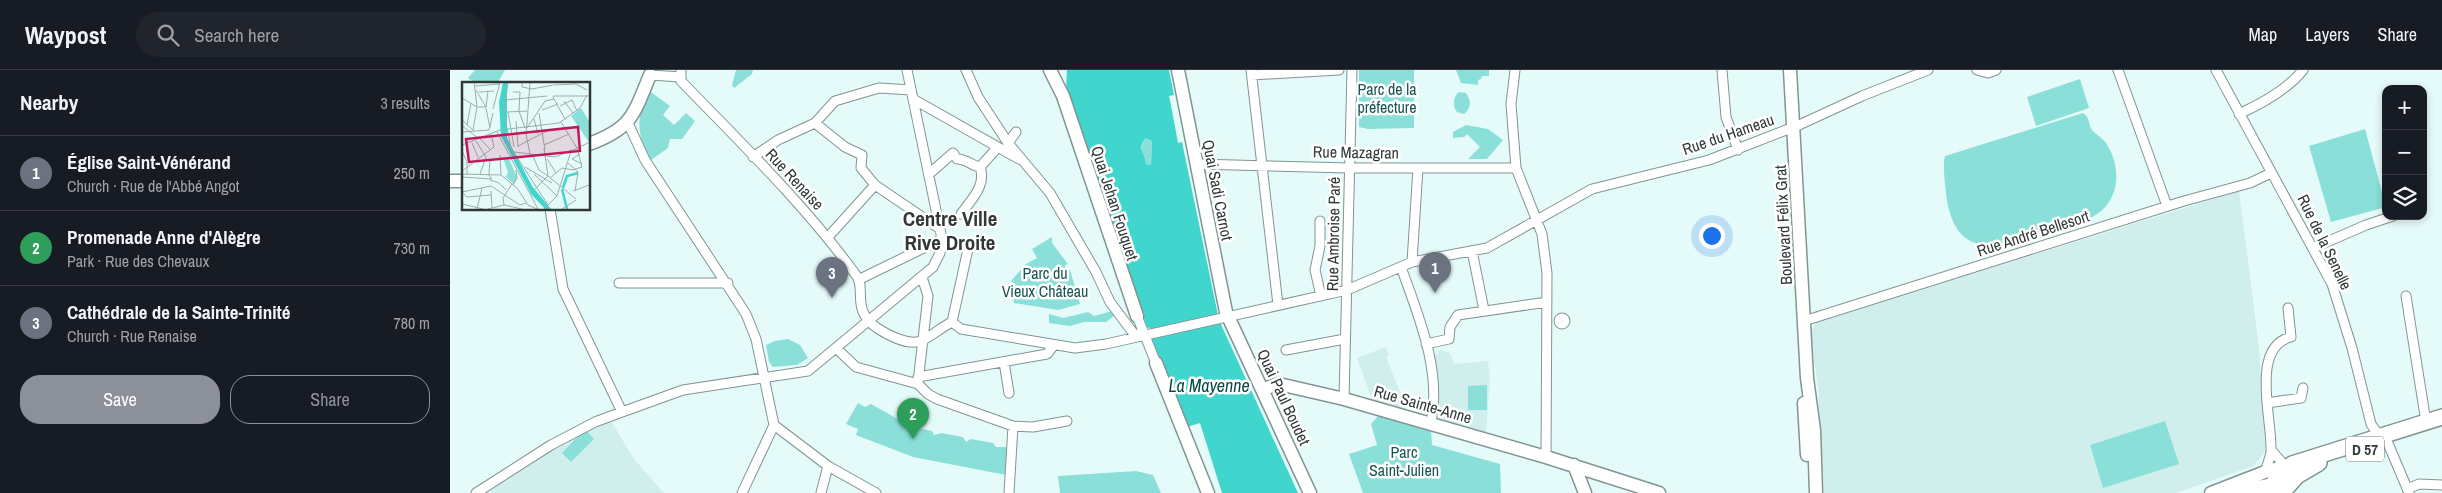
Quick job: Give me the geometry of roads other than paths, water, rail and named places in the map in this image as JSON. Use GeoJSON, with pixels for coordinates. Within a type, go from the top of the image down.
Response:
{"type":"FeatureCollection","features":[{"type":"Feature","properties":{"kind":"main road","name":"D 57"},"geometry":{"type":"LineString","coordinates":[[2275,486],[2310,467],[2442,417]]}},
{"type":"Feature","properties":{"kind":"main road","name":"D 57"},"geometry":{"type":"LineString","coordinates":[[2275,486],[2289,465],[2442,424]]}},
{"type":"Feature","properties":{"kind":"street"},"geometry":{"type":"LineString","coordinates":[[476,493],[551,445],[595,422],[622,412],[683,390],[798,374],[818,364],[868,320],[922,277],[937,262],[942,239],[907,70]]}},
{"type":"Feature","properties":{"kind":"street"},"geometry":{"type":"LineString","coordinates":[[966,70],[978,97],[1020,160],[1050,193],[1096,272],[1110,302],[1134,334],[1143,335]]}},
{"type":"Feature","properties":{"kind":"street","name":"Quai Sadi Carnot"},"geometry":{"type":"LineString","coordinates":[[1178,70],[1227,316]]}},
{"type":"Feature","properties":{"kind":"street"},"geometry":{"type":"LineString","coordinates":[[1278,305],[1251,73],[1339,70]]}},
{"type":"Feature","properties":{"kind":"street","name":"Rue Ambroise Paré"},"geometry":{"type":"LineString","coordinates":[[1344,399],[1348,168],[1352,70]]}},
{"type":"Feature","properties":{"kind":"street"},"geometry":{"type":"LineString","coordinates":[[1514,70],[1511,104],[1516,168],[1542,234],[1547,273],[1546,457]]}},
{"type":"Feature","properties":{"kind":"street"},"geometry":{"type":"LineString","coordinates":[[1722,70],[1726,117],[1738,150]]}},
{"type":"Feature","properties":{"kind":"street","name":"Boulevard Félix Grat"},"geometry":{"type":"LineString","coordinates":[[1790,70],[1807,378],[1814,430],[1816,493]]}},
{"type":"Feature","properties":{"kind":"street","name":"Rue du Hameau"},"geometry":{"type":"LineString","coordinates":[[952,322],[962,328],[1054,345],[1083,347],[1347,290],[1412,262],[1487,248],[1592,189],[1709,160],[1738,150],[1862,96],[1928,70]]}},
{"type":"Feature","properties":{"kind":"street"},"geometry":{"type":"LineString","coordinates":[[1977,70],[1992,71]]}},
{"type":"Feature","properties":{"kind":"street"},"geometry":{"type":"LineString","coordinates":[[2118,70],[2167,206]]}},
{"type":"Feature","properties":{"kind":"street","name":"Rue de la Senelle"},"geometry":{"type":"LineString","coordinates":[[2216,70],[2332,284],[2352,348],[2373,427],[2385,439],[2408,491]]}},
{"type":"Feature","properties":{"kind":"street"},"geometry":{"type":"LineString","coordinates":[[2239,114],[2274,94],[2296,78],[2303,70]]}},
{"type":"Feature","properties":{"kind":"street"},"geometry":{"type":"LineString","coordinates":[[590,144],[604,138],[628,123],[650,72],[681,73]]}},
{"type":"Feature","properties":{"kind":"street","name":"Rue Renaise"},"geometry":{"type":"LineString","coordinates":[[681,73],[681,81],[828,237],[860,279]]}},
{"type":"Feature","properties":{"kind":"street","name":"Quai Jehan Fouquet"},"geometry":{"type":"LineString","coordinates":[[1053,75],[1143,335],[1156,363]]}},
{"type":"Feature","properties":{"kind":"street"},"geometry":{"type":"LineString","coordinates":[[753,157],[778,140],[815,123],[835,101],[879,88],[912,95],[997,148],[1020,160]]}},
{"type":"Feature","properties":{"kind":"street"},"geometry":{"type":"LineString","coordinates":[[628,123],[645,160],[728,283],[746,314],[756,339],[774,425],[742,493]]}},
{"type":"Feature","properties":{"kind":"street"},"geometry":{"type":"LineString","coordinates":[[815,123],[845,147],[862,155],[861,168],[875,185],[940,229]]}},
{"type":"Feature","properties":{"kind":"street"},"geometry":{"type":"LineString","coordinates":[[1006,153],[1008,142],[1016,132]]}},
{"type":"Feature","properties":{"kind":"street"},"geometry":{"type":"LineString","coordinates":[[980,166],[997,148]]}},
{"type":"Feature","properties":{"kind":"street"},"geometry":{"type":"LineString","coordinates":[[928,174],[953,153],[957,159],[966,159],[976,166],[980,166]]}},
{"type":"Feature","properties":{"kind":"street","name":"Rue Mazagran"},"geometry":{"type":"LineString","coordinates":[[1196,164],[1348,168],[1516,168]]}},
{"type":"Feature","properties":{"kind":"street"},"geometry":{"type":"LineString","coordinates":[[961,214],[978,191],[983,177],[980,166]]}},
{"type":"Feature","properties":{"kind":"street"},"geometry":{"type":"LineString","coordinates":[[1412,262],[1418,168]]}},
{"type":"Feature","properties":{"kind":"street","name":"Rue André Bellesort"},"geometry":{"type":"LineString","coordinates":[[1804,321],[2167,206],[2250,183],[2271,173]]}},
{"type":"Feature","properties":{"kind":"street"},"geometry":{"type":"LineString","coordinates":[[828,237],[875,185]]}},
{"type":"Feature","properties":{"kind":"street"},"geometry":{"type":"LineString","coordinates":[[550,210],[564,289],[622,412]]}},
{"type":"Feature","properties":{"kind":"street"},"geometry":{"type":"LineString","coordinates":[[2313,248],[2382,220]]}},
{"type":"Feature","properties":{"kind":"street"},"geometry":{"type":"LineString","coordinates":[[1320,221],[1320,246],[1315,270],[1321,296]]}},
{"type":"Feature","properties":{"kind":"street"},"geometry":{"type":"LineString","coordinates":[[942,239],[860,279],[859,298],[868,320],[878,329],[898,339],[922,341],[952,322],[968,249]]}},
{"type":"Feature","properties":{"kind":"street"},"geometry":{"type":"LineString","coordinates":[[1472,251],[1484,310]]}},
{"type":"Feature","properties":{"kind":"street"},"geometry":{"type":"LineString","coordinates":[[1401,267],[1432,368],[1433,413],[1431,423]]}},
{"type":"Feature","properties":{"kind":"street"},"geometry":{"type":"LineString","coordinates":[[922,277],[928,296],[918,380],[928,394],[937,399],[1013,426],[1033,427],[1068,421]]}},
{"type":"Feature","properties":{"kind":"street"},"geometry":{"type":"LineString","coordinates":[[620,283],[728,283]]}},
{"type":"Feature","properties":{"kind":"street"},"geometry":{"type":"LineString","coordinates":[[2406,296],[2426,422]]}},
{"type":"Feature","properties":{"kind":"street"},"geometry":{"type":"LineString","coordinates":[[1426,344],[1449,339],[1450,327],[1458,315],[1547,302]]}},
{"type":"Feature","properties":{"kind":"street"},"geometry":{"type":"LineString","coordinates":[[2275,486],[2267,402],[2267,382],[2271,349],[2283,339],[2291,337],[2288,308]]}},
{"type":"Feature","properties":{"kind":"street","name":"Quai Paul Boudet"},"geometry":{"type":"LineString","coordinates":[[1227,316],[1310,493]]}},
{"type":"Feature","properties":{"kind":"street"},"geometry":{"type":"LineString","coordinates":[[1547,321],[1559,320]]}},
{"type":"Feature","properties":{"kind":"street"},"geometry":{"type":"LineString","coordinates":[[1286,350],[1345,339]]}},
{"type":"Feature","properties":{"kind":"street"},"geometry":{"type":"LineString","coordinates":[[836,348],[856,367],[918,380],[1047,354],[1054,345]]}},
{"type":"Feature","properties":{"kind":"street"},"geometry":{"type":"LineString","coordinates":[[1004,362],[1009,394]]}},
{"type":"Feature","properties":{"kind":"street"},"geometry":{"type":"LineString","coordinates":[[1156,363],[1208,493]]}},
{"type":"Feature","properties":{"kind":"street","name":"Boulevard Félix Grat"},"geometry":{"type":"LineString","coordinates":[[1807,378],[1804,390],[1804,430],[1811,493]]}},
{"type":"Feature","properties":{"kind":"street","name":"Rue Sainte-Anne"},"geometry":{"type":"LineString","coordinates":[[1263,390],[1279,384],[1344,399],[1574,465],[1659,493]]}},
{"type":"Feature","properties":{"kind":"street"},"geometry":{"type":"LineString","coordinates":[[2267,402],[2301,398],[2302,388]]}},
{"type":"Feature","properties":{"kind":"street"},"geometry":{"type":"LineString","coordinates":[[774,425],[828,466],[876,493]]}},
{"type":"Feature","properties":{"kind":"street"},"geometry":{"type":"LineString","coordinates":[[1010,493],[1013,426]]}},
{"type":"Feature","properties":{"kind":"street"},"geometry":{"type":"LineString","coordinates":[[2272,451],[2289,465]]}},
{"type":"Feature","properties":{"kind":"street"},"geometry":{"type":"LineString","coordinates":[[1574,465],[1585,493]]}},
{"type":"Feature","properties":{"kind":"street"},"geometry":{"type":"LineString","coordinates":[[821,493],[828,466]]}},
{"type":"Feature","properties":{"kind":"street"},"geometry":{"type":"LineString","coordinates":[[2211,493],[2252,476],[2275,486]]}},
{"type":"Feature","properties":{"kind":"street"},"geometry":{"type":"LineString","coordinates":[[2408,491],[2419,484],[2442,485]]}},
{"type":"Feature","properties":{"kind":"street"},"geometry":{"type":"LineString","coordinates":[[2229,493],[2275,486]]}},
{"type":"Feature","properties":{"kind":"water","name":"La Mayenne"},"geometry":{"type":"Polygon","coordinates":[[[1067,70],[1169,70],[1174,95],[1169,96],[1178,143],[1182,142],[1219,320],[1298,493],[1222,493],[1200,423],[1187,427],[1152,340],[1154,336],[1151,329],[1147,327],[1066,89],[1067,70]],[[1146,138],[1141,148],[1146,164],[1151,165],[1152,141],[1146,138]]]}},
{"type":"Feature","properties":{"kind":"place","name":"Église Saint-Vénérand"},"geometry":{"type":"Point","coordinates":[1435,293]}},
{"type":"Feature","properties":{"kind":"place","name":"Cathédrale de la Sainte-Trinité"},"geometry":{"type":"Point","coordinates":[832,298]}},
{"type":"Feature","properties":{"kind":"place","name":"Promenade Anne d'Alègre"},"geometry":{"type":"Point","coordinates":[913,439]}},
{"type":"Feature","properties":{"kind":"district","name":"Centre Ville Rive Droite"},"geometry":{"type":"Point","coordinates":[950,230]}},
{"type":"Feature","properties":{"kind":"park label","name":"Parc de la préfecture"},"geometry":{"type":"Point","coordinates":[1387,98]}},
{"type":"Feature","properties":{"kind":"park label","name":"Parc du Vieux Château"},"geometry":{"type":"Point","coordinates":[1045,282]}},
{"type":"Feature","properties":{"kind":"park label","name":"Parc Saint-Julien"},"geometry":{"type":"Point","coordinates":[1404,461]}}]}
